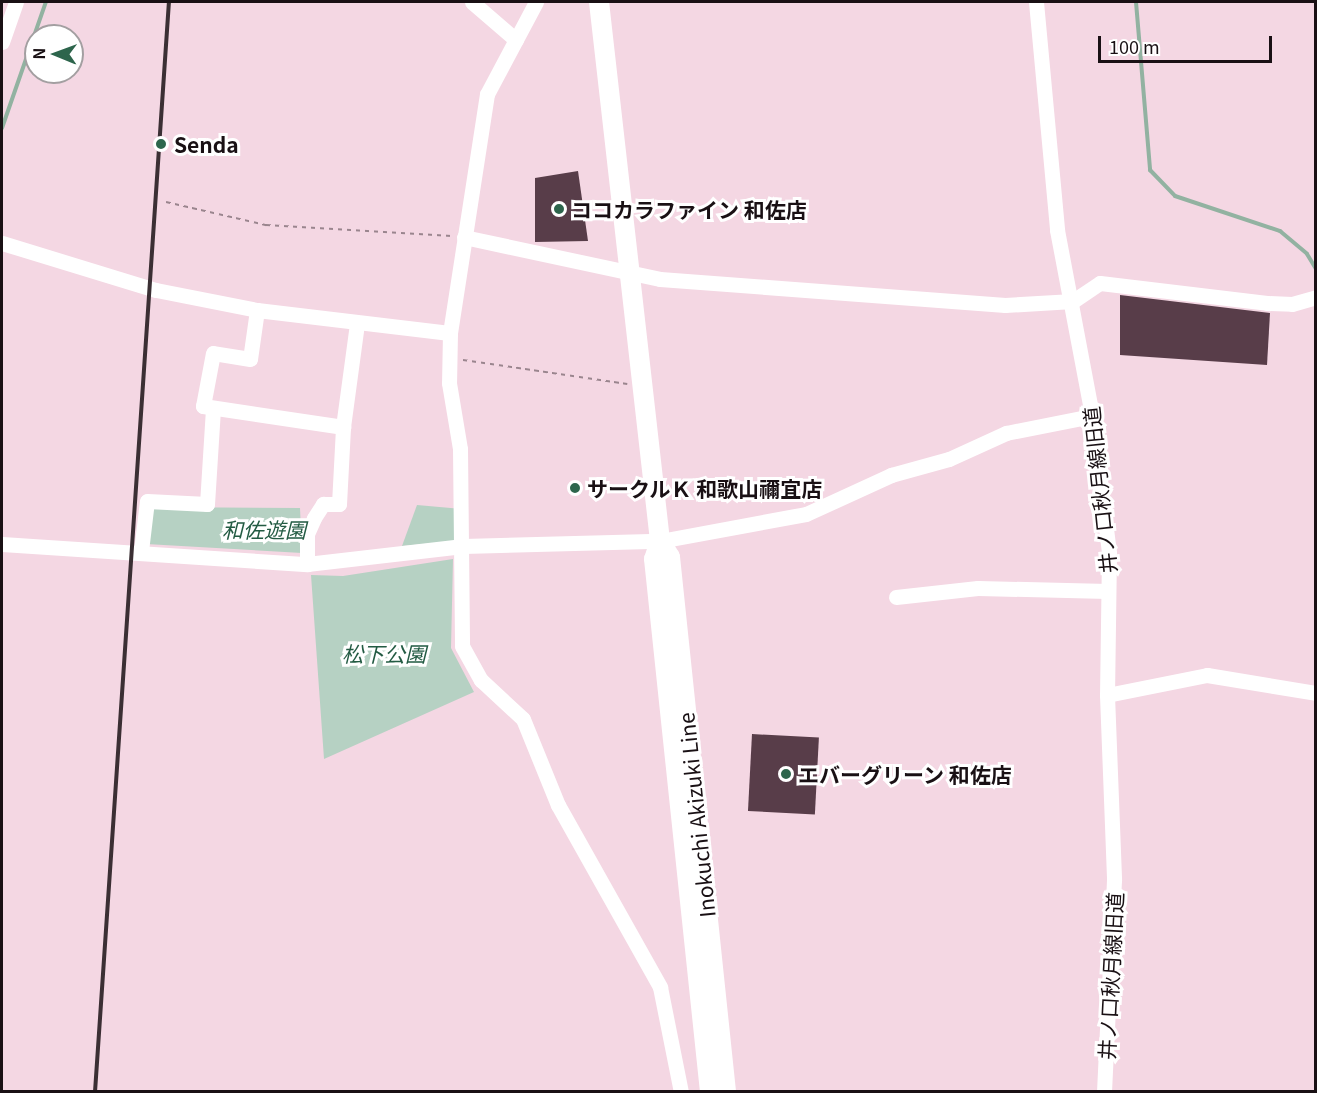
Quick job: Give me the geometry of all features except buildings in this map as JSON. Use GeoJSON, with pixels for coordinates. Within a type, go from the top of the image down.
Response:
{"type":"FeatureCollection","features":[{"type":"Feature","properties":{"kind":"main road","name":"Inokuchi Akizuki Line"},"geometry":{"type":"LineString","coordinates":[[599,2],[660,541],[654,559],[710,1092]]}},
{"type":"Feature","properties":{"kind":"main road","name":"Inokuchi Akizuki Line"},"geometry":{"type":"LineString","coordinates":[[660,541],[670,557],[726,1092]]}},
{"type":"Feature","properties":{"kind":"street"},"geometry":{"type":"LineString","coordinates":[[2,42],[16,2]]}},
{"type":"Feature","properties":{"kind":"street"},"geometry":{"type":"LineString","coordinates":[[472,2],[516,40]]}},
{"type":"Feature","properties":{"kind":"street"},"geometry":{"type":"LineString","coordinates":[[536,2],[487,94],[450,333],[450,358],[460,449],[463,546],[462,646],[481,680],[523,719],[558,805],[660,987],[681,1092]]}},
{"type":"Feature","properties":{"kind":"street","name":"井ノ口秋月線旧道"},"geometry":{"type":"LineString","coordinates":[[1036,2],[1057,230],[1073,301],[1092,416],[1109,553],[1107,695],[1114,880],[1104,1092]]}},
{"type":"Feature","properties":{"kind":"street"},"geometry":{"type":"LineString","coordinates":[[464,237],[660,279],[1005,305],[1073,301],[1101,283],[1267,303],[1292,304],[1316,297]]}},
{"type":"Feature","properties":{"kind":"street"},"geometry":{"type":"LineString","coordinates":[[2,243],[156,290],[257,310],[450,333]]}},
{"type":"Feature","properties":{"kind":"street"},"geometry":{"type":"LineString","coordinates":[[257,310],[250,359],[213,353],[203,406],[343,427]]}},
{"type":"Feature","properties":{"kind":"street"},"geometry":{"type":"LineString","coordinates":[[307,564],[307,534],[314,518],[323,504],[339,504],[343,427],[357,323]]}},
{"type":"Feature","properties":{"kind":"street"},"geometry":{"type":"LineString","coordinates":[[141,551],[147,501],[207,504],[213,408]]}},
{"type":"Feature","properties":{"kind":"street"},"geometry":{"type":"LineString","coordinates":[[2,544],[141,551],[307,564],[463,546],[660,541],[806,514],[891,475],[949,459],[1006,434],[1092,416]]}},
{"type":"Feature","properties":{"kind":"street"},"geometry":{"type":"LineString","coordinates":[[896,597],[978,588],[1108,591]]}},
{"type":"Feature","properties":{"kind":"street"},"geometry":{"type":"LineString","coordinates":[[1107,695],[1207,675],[1316,693]]}},
{"type":"Feature","properties":{"kind":"path"},"geometry":{"type":"LineString","coordinates":[[166,202],[266,225],[464,237]]}},
{"type":"Feature","properties":{"kind":"path"},"geometry":{"type":"LineString","coordinates":[[450,358],[642,386]]}},
{"type":"Feature","properties":{"kind":"green space"},"geometry":{"type":"Polygon","coordinates":[[[417,505],[462,509],[457,541],[402,546],[417,505]]]}},
{"type":"Feature","properties":{"kind":"green space","name":"和佐遊園"},"geometry":{"type":"Polygon","coordinates":[[[150,507],[300,508],[302,553],[146,544],[150,507]]]}},
{"type":"Feature","properties":{"kind":"green space","name":"松下公園"},"geometry":{"type":"Polygon","coordinates":[[[453,559],[451,648],[474,692],[324,759],[311,575],[343,576],[453,559]]]}},
{"type":"Feature","properties":{"kind":"waterway"},"geometry":{"type":"LineString","coordinates":[[2,128],[46,2]]}},
{"type":"Feature","properties":{"kind":"waterway"},"geometry":{"type":"LineString","coordinates":[[1136,2],[1150,170],[1175,196],[1280,231],[1307,254],[1316,269]]}},
{"type":"Feature","properties":{"kind":"railway"},"geometry":{"type":"LineString","coordinates":[[95,1092],[169,2]]}},
{"type":"Feature","properties":{"kind":"place","name":"Senda"},"geometry":{"type":"Point","coordinates":[161,144]}},
{"type":"Feature","properties":{"kind":"place","name":"ココカラファイン 和佐店"},"geometry":{"type":"Point","coordinates":[559,209]}},
{"type":"Feature","properties":{"kind":"place","name":"サークルＫ 和歌山禰宜店"},"geometry":{"type":"Point","coordinates":[575,488]}},
{"type":"Feature","properties":{"kind":"place","name":"エバーグリーン 和佐店"},"geometry":{"type":"Point","coordinates":[786,774]}}]}
